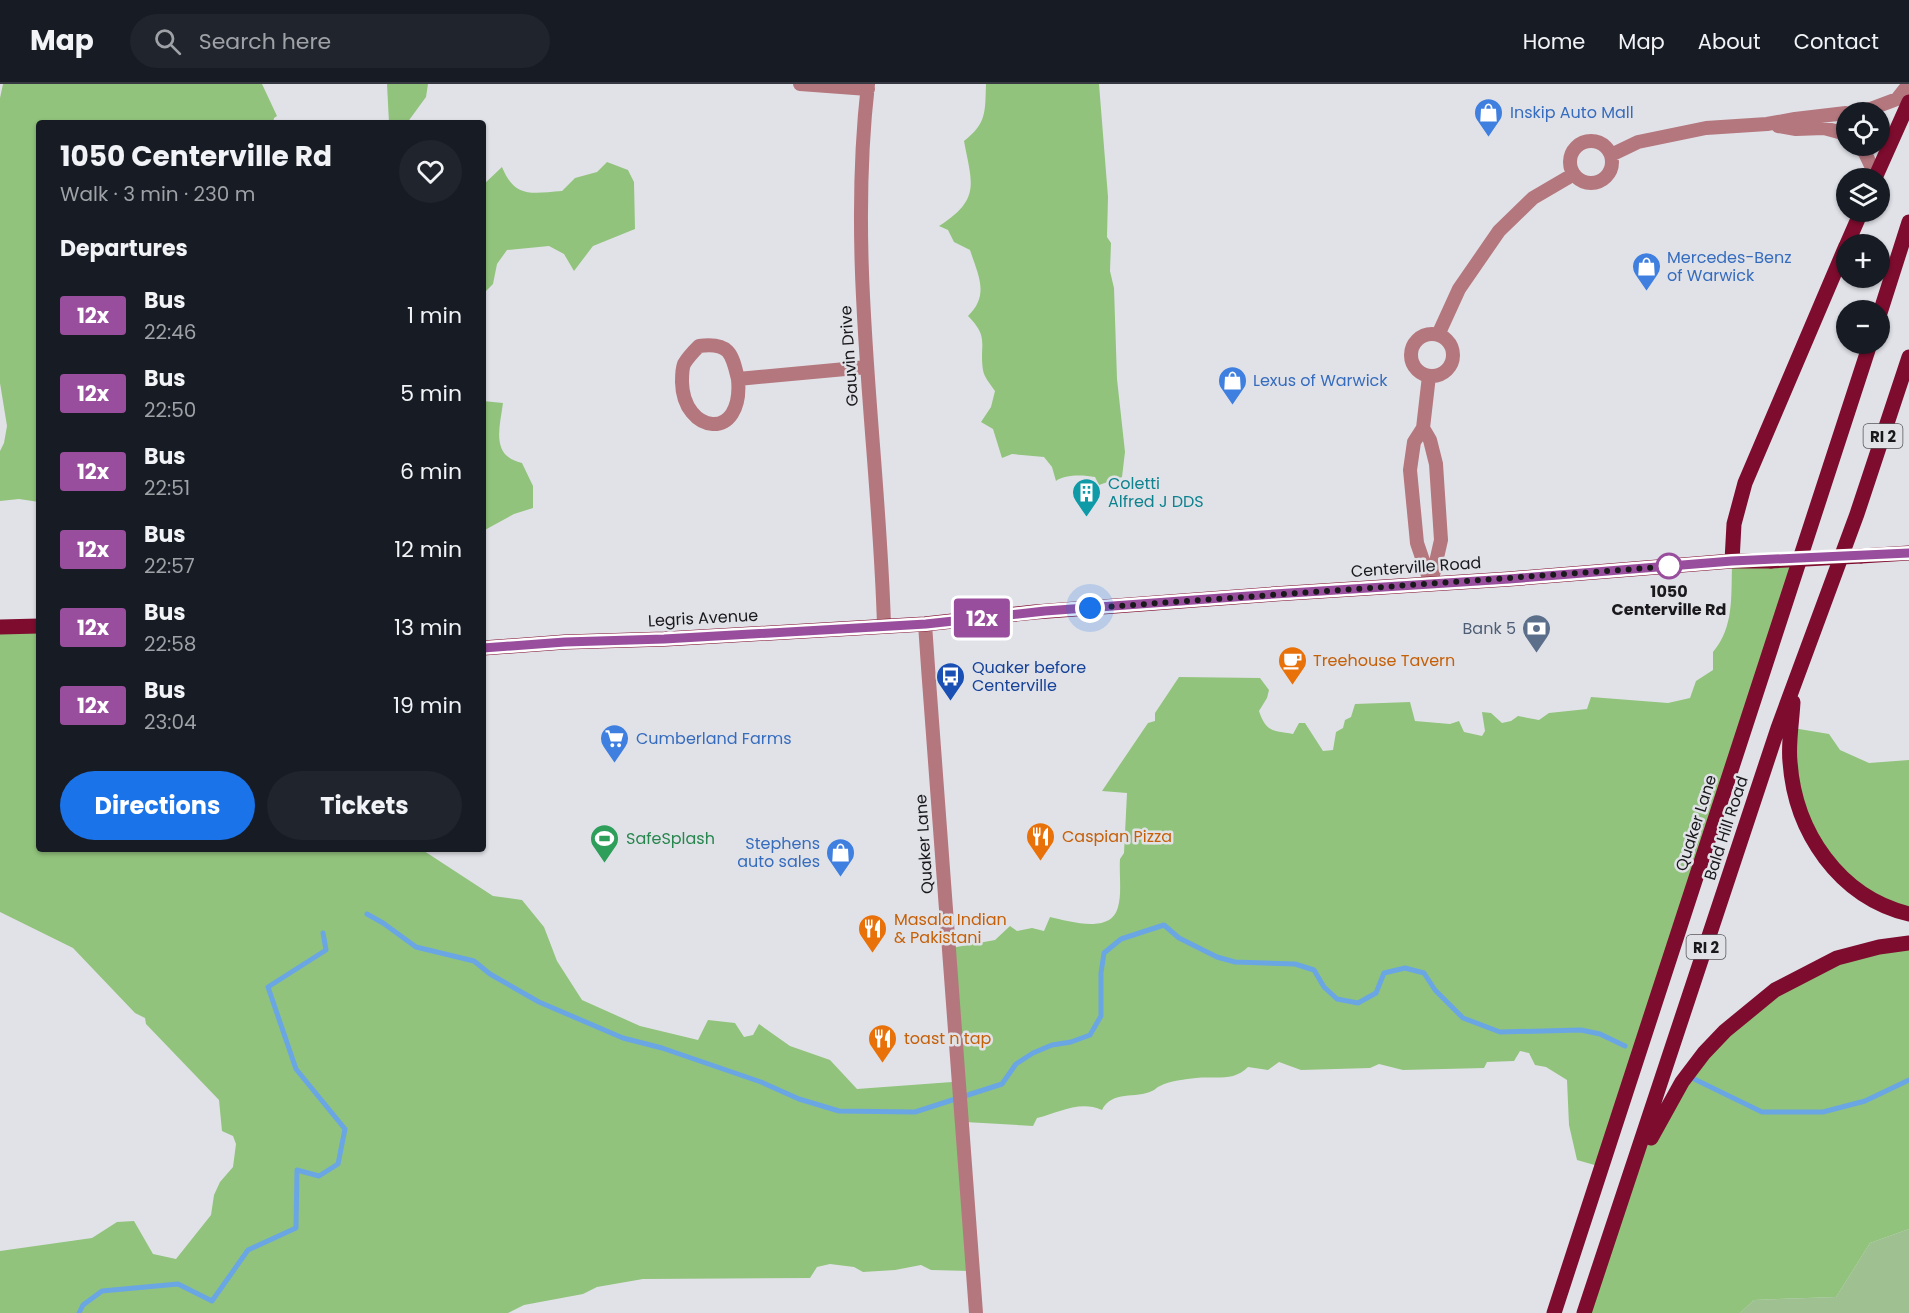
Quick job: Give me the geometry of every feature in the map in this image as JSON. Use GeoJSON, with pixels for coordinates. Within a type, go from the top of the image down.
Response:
{"type":"FeatureCollection","features":[{"type":"Feature","properties":{"kind":"main road"},"geometry":{"type":"LineString","coordinates":[[1880,168],[1909,102]]}},
{"type":"Feature","properties":{"kind":"main road"},"geometry":{"type":"LineString","coordinates":[[1884,300],[1909,222]]}},
{"type":"Feature","properties":{"kind":"main road"},"geometry":{"type":"LineString","coordinates":[[1732,561],[1734,525],[1745,483],[1836,271]]}},
{"type":"Feature","properties":{"kind":"main road","name":"Quaker Lane"},"geometry":{"type":"LineString","coordinates":[[1554,1313],[1867,354]]}},
{"type":"Feature","properties":{"kind":"main road","name":"Bald Hill Road"},"geometry":{"type":"LineString","coordinates":[[1584,1313],[1774,739],[1854,524],[1909,357]]}},
{"type":"Feature","properties":{"kind":"main road","name":"Centerville Road"},"geometry":{"type":"LineString","coordinates":[[926,624],[1045,611],[1732,561],[1909,554]]}},
{"type":"Feature","properties":{"kind":"main road","name":"Legris Avenue"},"geometry":{"type":"LineString","coordinates":[[486,648],[926,624]]}},
{"type":"Feature","properties":{"kind":"main road"},"geometry":{"type":"LineString","coordinates":[[0,627],[36,626]]}},
{"type":"Feature","properties":{"kind":"main road"},"geometry":{"type":"LineString","coordinates":[[1795,685],[1790,759],[1793,788],[1801,815],[1814,843],[1834,871],[1852,886],[1875,903],[1909,914]]}},
{"type":"Feature","properties":{"kind":"main road"},"geometry":{"type":"LineString","coordinates":[[1626,1191],[1657,1125],[1682,1082],[1725,1031],[1775,990],[1838,958],[1879,947],[1909,943]]}},
{"type":"Feature","properties":{"kind":"street"},"geometry":{"type":"LineString","coordinates":[[800,84],[868,86]]}},
{"type":"Feature","properties":{"kind":"street"},"geometry":{"type":"LineString","coordinates":[[1889,102],[1897,99],[1909,84]]}},
{"type":"Feature","properties":{"kind":"street","name":"Gauvin Drive"},"geometry":{"type":"LineString","coordinates":[[868,86],[863,155],[861,276],[883,568],[884,626]]}},
{"type":"Feature","properties":{"kind":"street"},"geometry":{"type":"LineString","coordinates":[[1611,155],[1638,142],[1706,128],[1767,124],[1836,114]]}},
{"type":"Feature","properties":{"kind":"street"},"geometry":{"type":"LineString","coordinates":[[1767,124],[1796,129],[1824,128],[1836,131]]}},
{"type":"Feature","properties":{"kind":"street"},"geometry":{"type":"LineString","coordinates":[[1593,140],[1599,142],[1605,145],[1611,155],[1612,167],[1601,181],[1589,183],[1578,179],[1570,168],[1571,154],[1580,143],[1593,140]]}},
{"type":"Feature","properties":{"kind":"street"},"geometry":{"type":"LineString","coordinates":[[1438,335],[1459,289],[1499,231],[1533,198],[1574,174]]}},
{"type":"Feature","properties":{"kind":"street"},"geometry":{"type":"LineString","coordinates":[[1431,334],[1444,338],[1452,349],[1452,362],[1441,375],[1429,376],[1413,364],[1412,350],[1419,339],[1431,334]]}},
{"type":"Feature","properties":{"kind":"street"},"geometry":{"type":"LineString","coordinates":[[718,345],[726,349],[733,356],[738,380],[740,396],[735,411],[725,422],[717,424],[705,423],[694,416],[682,392],[683,365],[699,346],[718,345]]}},
{"type":"Feature","properties":{"kind":"street"},"geometry":{"type":"LineString","coordinates":[[738,380],[867,367]]}},
{"type":"Feature","properties":{"kind":"street"},"geometry":{"type":"LineString","coordinates":[[1429,376],[1423,428],[1414,442],[1410,470],[1417,543],[1431,584]]}},
{"type":"Feature","properties":{"kind":"street"},"geometry":{"type":"LineString","coordinates":[[1423,428],[1430,440],[1436,464],[1441,540],[1431,584]]}},
{"type":"Feature","properties":{"kind":"street","name":"Quaker Lane"},"geometry":{"type":"LineString","coordinates":[[926,624],[949,932],[960,1120],[976,1313]]}},
{"type":"Feature","properties":{"kind":"green space"},"geometry":{"type":"Polygon","coordinates":[[[3,84],[262,84],[277,116],[274,120],[36,120],[36,502],[19,499],[0,501],[0,451],[7,426],[0,383],[0,98],[3,84]]]}},
{"type":"Feature","properties":{"kind":"green space"},"geometry":{"type":"Polygon","coordinates":[[[387,84],[428,84],[426,97],[409,120],[389,120],[387,84]]]}},
{"type":"Feature","properties":{"kind":"green space"},"geometry":{"type":"Polygon","coordinates":[[[986,84],[1099,84],[1108,197],[1107,237],[1111,243],[1110,271],[1114,288],[1117,379],[1125,452],[1122,477],[1099,485],[1095,477],[1086,476],[1069,476],[1056,481],[1052,467],[1044,457],[1012,454],[1002,458],[993,429],[981,422],[991,407],[995,391],[984,373],[979,330],[968,316],[979,300],[979,276],[970,250],[954,242],[948,230],[939,226],[962,207],[970,190],[971,180],[964,141],[972,135],[981,122],[986,84]]]}},
{"type":"Feature","properties":{"kind":"green space"},"geometry":{"type":"Polygon","coordinates":[[[607,162],[628,170],[634,182],[635,229],[593,246],[574,271],[564,254],[549,246],[507,250],[497,264],[493,284],[486,291],[486,182],[502,167],[513,185],[526,192],[562,191],[575,178],[597,172],[607,162]]]}},
{"type":"Feature","properties":{"kind":"green space"},"geometry":{"type":"Polygon","coordinates":[[[486,401],[503,403],[499,431],[501,447],[505,454],[522,463],[533,486],[533,508],[514,514],[486,529],[486,401]]]}},
{"type":"Feature","properties":{"kind":"green space"},"geometry":{"type":"Polygon","coordinates":[[[1798,562],[1598,1166],[1577,1160],[1569,1125],[1567,1080],[1546,1067],[1535,1065],[1529,1053],[1520,1051],[1514,1061],[1487,1062],[1484,1068],[1403,1070],[1379,1064],[1370,1068],[1301,1070],[1279,1062],[1268,1070],[1248,1067],[1230,1077],[1178,1080],[1146,1093],[1118,1097],[1106,1104],[1102,1110],[1085,1106],[1069,1108],[1037,1118],[1033,1126],[965,1122],[970,1271],[931,1270],[921,1265],[895,1270],[863,1272],[854,1267],[830,1264],[817,1267],[810,1278],[643,1279],[597,1287],[583,1294],[524,1305],[508,1313],[0,1313],[0,1251],[92,1238],[117,1222],[134,1221],[153,1254],[176,1259],[211,1215],[214,1195],[220,1182],[233,1167],[236,1144],[233,1136],[222,1131],[219,1100],[146,1024],[145,1018],[135,1013],[73,948],[0,912],[0,626],[36,625],[36,852],[426,852],[493,896],[522,900],[544,927],[557,961],[582,1000],[640,1026],[698,1040],[708,1020],[735,1023],[744,1037],[753,1035],[759,1024],[790,1046],[830,1060],[857,1089],[952,1082],[951,948],[995,940],[1010,926],[1017,931],[1032,928],[1044,931],[1050,917],[1078,923],[1098,924],[1114,916],[1120,896],[1120,859],[1124,853],[1127,793],[1102,791],[1148,723],[1155,721],[1155,713],[1179,677],[1260,678],[1269,690],[1259,711],[1264,723],[1275,731],[1293,734],[1299,723],[1305,723],[1323,751],[1333,750],[1336,732],[1343,728],[1345,720],[1351,717],[1355,704],[1410,702],[1415,721],[1450,724],[1459,721],[1464,732],[1482,736],[1485,731],[1482,712],[1491,713],[1502,723],[1518,716],[1539,720],[1549,713],[1587,709],[1591,697],[1668,703],[1690,698],[1696,681],[1713,670],[1713,652],[1728,622],[1732,566],[1798,562]]]}},
{"type":"Feature","properties":{"kind":"green space"},"geometry":{"type":"Polygon","coordinates":[[[1793,728],[1829,734],[1840,750],[1869,763],[1909,760],[1909,913],[1840,874],[1802,814],[1793,728]]]}},
{"type":"Feature","properties":{"kind":"green space"},"geometry":{"type":"Polygon","coordinates":[[[1909,940],[1909,1229],[1870,1243],[1836,1297],[1754,1300],[1740,1313],[1585,1313],[1642,1151],[1692,1066],[1800,975],[1909,940]]]}},
{"type":"Feature","properties":{"kind":"green space"},"geometry":{"type":"Polygon","coordinates":[[[1909,1229],[1909,1313],[1740,1313],[1754,1300],[1836,1297],[1870,1243],[1909,1229]]]}},
{"type":"Feature","properties":{"kind":"waterway"},"geometry":{"type":"LineString","coordinates":[[367,914],[416,947],[474,961],[490,974],[539,1002],[623,1038],[662,1048],[761,1082],[799,1099],[839,1111],[915,1112],[1002,1084],[1016,1064],[1033,1053],[1052,1045],[1071,1042],[1090,1035],[1101,1016],[1101,973],[1104,953],[1121,939],[1164,925],[1179,938],[1217,957],[1235,962],[1295,964],[1314,970],[1324,987],[1337,999],[1358,1003],[1376,993],[1384,973],[1405,968],[1424,973],[1435,990],[1463,1018],[1500,1032],[1581,1030],[1600,1034],[1625,1046]]}},
{"type":"Feature","properties":{"kind":"waterway"},"geometry":{"type":"LineString","coordinates":[[79,1313],[83,1305],[102,1291],[178,1284],[212,1301],[248,1250],[296,1228],[297,1170],[319,1176],[338,1164],[345,1129],[296,1069],[268,987],[326,950],[323,933]]}},
{"type":"Feature","properties":{"kind":"waterway"},"geometry":{"type":"LineString","coordinates":[[1688,1076],[1762,1112],[1823,1112],[1865,1101],[1909,1080]]}},
{"type":"Feature","properties":{"kind":"bus line","name":"12x"},"geometry":{"type":"LineString","coordinates":[[486,648],[926,624],[1045,611],[1274,594],[1509,579],[1732,561],[1909,553]]}},
{"type":"Feature","properties":{"kind":"place","name":"Inskip Auto Mall"},"geometry":{"type":"Point","coordinates":[1489,138]}},
{"type":"Feature","properties":{"kind":"place","name":"Mercedes-Benz of Warwick"},"geometry":{"type":"Point","coordinates":[1646,292]}},
{"type":"Feature","properties":{"kind":"place","name":"Lexus of Warwick"},"geometry":{"type":"Point","coordinates":[1232,406]}},
{"type":"Feature","properties":{"kind":"place","name":"Coletti Alfred J DDS"},"geometry":{"type":"Point","coordinates":[1087,518]}},
{"type":"Feature","properties":{"kind":"place","name":"1050 Centerville Rd"},"geometry":{"type":"Point","coordinates":[1669,566]}},
{"type":"Feature","properties":{"kind":"place","name":"Bank 5"},"geometry":{"type":"Point","coordinates":[1537,654]}},
{"type":"Feature","properties":{"kind":"place","name":"Treehouse Tavern"},"geometry":{"type":"Point","coordinates":[1292,686]}},
{"type":"Feature","properties":{"kind":"place","name":"Quaker before Centerville"},"geometry":{"type":"Point","coordinates":[951,702]}},
{"type":"Feature","properties":{"kind":"place","name":"Cumberland Farms"},"geometry":{"type":"Point","coordinates":[615,764]}},
{"type":"Feature","properties":{"kind":"place","name":"Caspian Pizza"},"geometry":{"type":"Point","coordinates":[1041,862]}},
{"type":"Feature","properties":{"kind":"place","name":"SafeSplash"},"geometry":{"type":"Point","coordinates":[605,864]}},
{"type":"Feature","properties":{"kind":"place","name":"Stephens auto sales"},"geometry":{"type":"Point","coordinates":[841,878]}},
{"type":"Feature","properties":{"kind":"place","name":"Masala Indian & Pakistani"},"geometry":{"type":"Point","coordinates":[873,954]}},
{"type":"Feature","properties":{"kind":"place","name":"toast n tap"},"geometry":{"type":"Point","coordinates":[883,1064]}},
{"type":"Feature","properties":{"kind":"route"},"geometry":{"type":"LineString","coordinates":[[1090,608],[1676,566],[1669,566]]}}]}
